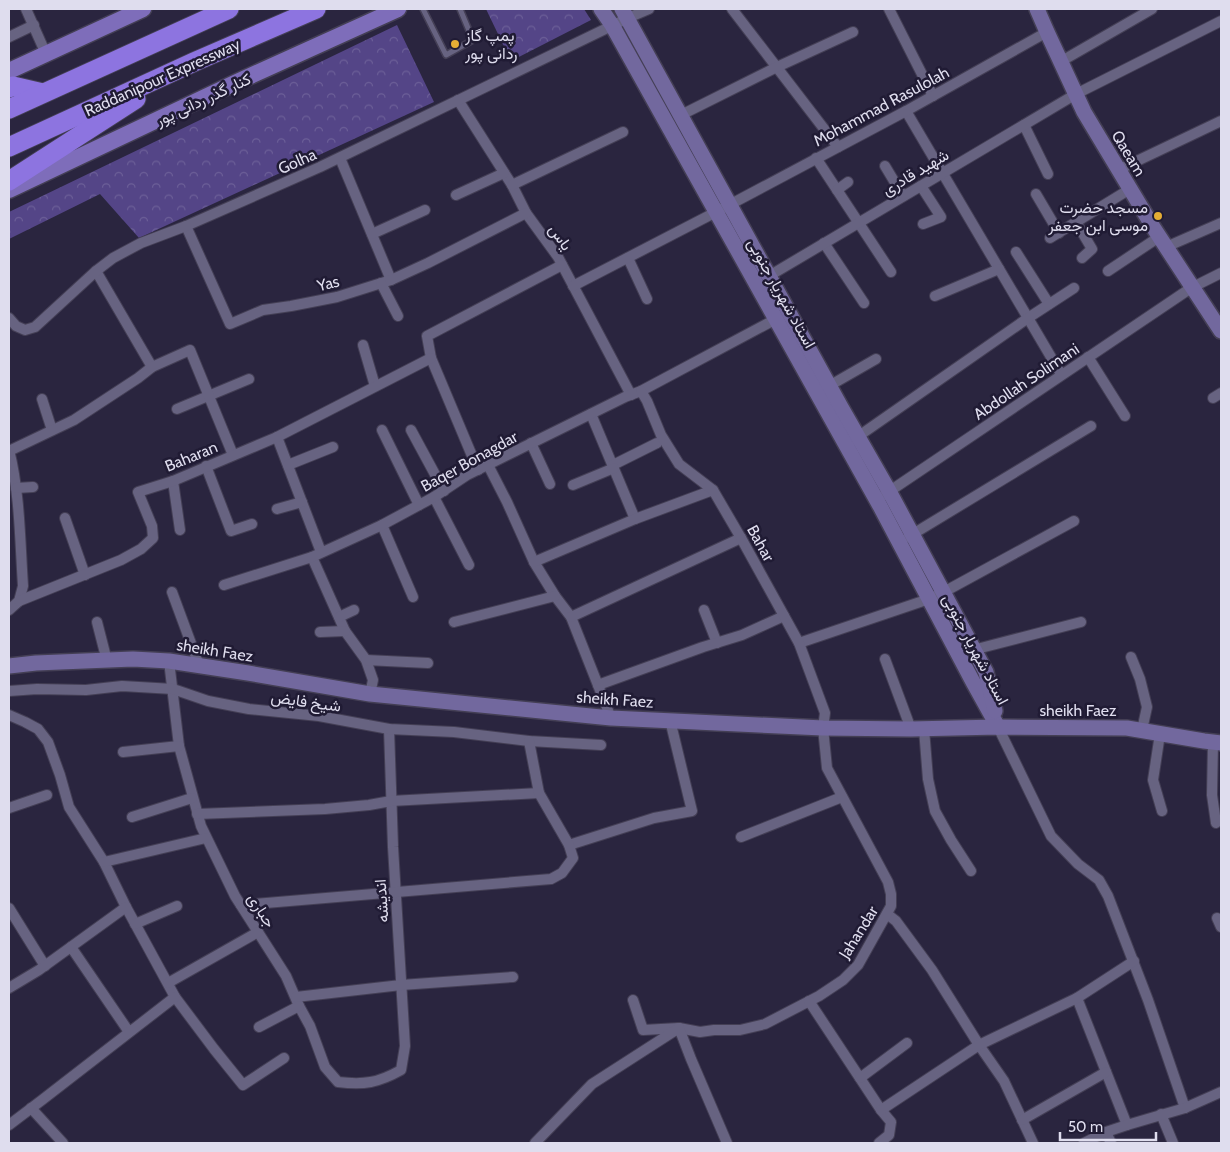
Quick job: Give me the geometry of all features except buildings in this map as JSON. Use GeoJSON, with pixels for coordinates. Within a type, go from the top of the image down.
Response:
{"type":"FeatureCollection","features":[{"type":"Feature","properties":{"kind":"highway"},"geometry":{"type":"LineString","coordinates":[[9,109],[229,9]]}},
{"type":"Feature","properties":{"kind":"highway","name":"Raddanipour Expressway"},"geometry":{"type":"LineString","coordinates":[[9,147],[194,62],[316,9]]}},
{"type":"Feature","properties":{"kind":"highway"},"geometry":{"type":"LineString","coordinates":[[9,181],[194,62]]}},
{"type":"Feature","properties":{"kind":"highway"},"geometry":{"type":"LineString","coordinates":[[9,88],[13,86],[43,93]]}},
{"type":"Feature","properties":{"kind":"main road"},"geometry":{"type":"LineString","coordinates":[[9,71],[143,9]]}},
{"type":"Feature","properties":{"kind":"main road","name":"کنار گذر ردانی پور"},"geometry":{"type":"LineString","coordinates":[[9,190],[237,82],[398,9]]}},
{"type":"Feature","properties":{"kind":"street"},"geometry":{"type":"LineString","coordinates":[[26,9],[46,54]]}},
{"type":"Feature","properties":{"kind":"street","name":"استاد شهریار جنوبی"},"geometry":{"type":"LineString","coordinates":[[601,9],[612,25],[776,319],[822,388],[883,495],[936,596],[958,654],[998,727]]}},
{"type":"Feature","properties":{"kind":"street","name":"Golha"},"geometry":{"type":"LineString","coordinates":[[9,318],[16,326],[25,330],[34,327],[96,271],[141,242],[186,226],[340,158],[612,25],[625,13],[649,9]]}},
{"type":"Feature","properties":{"kind":"street"},"geometry":{"type":"LineString","coordinates":[[732,9],[838,146]]}},
{"type":"Feature","properties":{"kind":"street"},"geometry":{"type":"LineString","coordinates":[[889,9],[933,96]]}},
{"type":"Feature","properties":{"kind":"street","name":"Qaeam"},"geometry":{"type":"LineString","coordinates":[[1038,9],[1046,32],[1084,112],[1163,242],[1221,331]]}},
{"type":"Feature","properties":{"kind":"street"},"geometry":{"type":"LineString","coordinates":[[1060,62],[1152,9]]}},
{"type":"Feature","properties":{"kind":"street","name":"استاد شهریار جنوبی"},"geometry":{"type":"LineString","coordinates":[[625,13],[769,276],[822,388]]}},
{"type":"Feature","properties":{"kind":"street","name":"شهید قادری"},"geometry":{"type":"LineString","coordinates":[[769,276],[1076,94],[1221,21]]}},
{"type":"Feature","properties":{"kind":"street"},"geometry":{"type":"LineString","coordinates":[[9,38],[34,25]]}},
{"type":"Feature","properties":{"kind":"street"},"geometry":{"type":"LineString","coordinates":[[681,115],[777,67],[853,32]]}},
{"type":"Feature","properties":{"kind":"street","name":"Mohammad Rasulolah"},"geometry":{"type":"LineString","coordinates":[[573,286],[906,111],[1046,32]]}},
{"type":"Feature","properties":{"kind":"street","name":"یاس"},"geometry":{"type":"LineString","coordinates":[[458,100],[512,185],[526,213],[558,257],[636,393]]}},
{"type":"Feature","properties":{"kind":"street"},"geometry":{"type":"LineString","coordinates":[[906,111],[1061,374]]}},
{"type":"Feature","properties":{"kind":"street"},"geometry":{"type":"LineString","coordinates":[[1118,170],[1221,122]]}},
{"type":"Feature","properties":{"kind":"street"},"geometry":{"type":"LineString","coordinates":[[1024,125],[1048,174]]}},
{"type":"Feature","properties":{"kind":"street"},"geometry":{"type":"LineString","coordinates":[[512,185],[623,132]]}},
{"type":"Feature","properties":{"kind":"street"},"geometry":{"type":"LineString","coordinates":[[340,158],[372,234],[398,316]]}},
{"type":"Feature","properties":{"kind":"street"},"geometry":{"type":"LineString","coordinates":[[816,158],[890,272]]}},
{"type":"Feature","properties":{"kind":"street"},"geometry":{"type":"LineString","coordinates":[[885,166],[903,196]]}},
{"type":"Feature","properties":{"kind":"street"},"geometry":{"type":"LineString","coordinates":[[456,195],[504,173]]}},
{"type":"Feature","properties":{"kind":"street"},"geometry":{"type":"LineString","coordinates":[[836,190],[848,182]]}},
{"type":"Feature","properties":{"kind":"street"},"geometry":{"type":"LineString","coordinates":[[921,186],[940,217],[923,224]]}},
{"type":"Feature","properties":{"kind":"street"},"geometry":{"type":"LineString","coordinates":[[1050,238],[1130,189]]}},
{"type":"Feature","properties":{"kind":"street"},"geometry":{"type":"LineString","coordinates":[[1036,194],[1059,233]]}},
{"type":"Feature","properties":{"kind":"street"},"geometry":{"type":"LineString","coordinates":[[372,234],[425,210]]}},
{"type":"Feature","properties":{"kind":"street","name":"Yas"},"geometry":{"type":"LineString","coordinates":[[186,226],[230,324],[263,310],[337,297],[386,281],[428,263],[526,213]]}},
{"type":"Feature","properties":{"kind":"street"},"geometry":{"type":"LineString","coordinates":[[1076,222],[1092,249],[1082,258]]}},
{"type":"Feature","properties":{"kind":"street"},"geometry":{"type":"LineString","coordinates":[[1108,271],[1163,242],[1221,223]]}},
{"type":"Feature","properties":{"kind":"street"},"geometry":{"type":"LineString","coordinates":[[824,243],[864,303]]}},
{"type":"Feature","properties":{"kind":"street"},"geometry":{"type":"LineString","coordinates":[[1016,252],[1049,304]]}},
{"type":"Feature","properties":{"kind":"street"},"geometry":{"type":"LineString","coordinates":[[628,258],[647,299]]}},
{"type":"Feature","properties":{"kind":"street"},"geometry":{"type":"LineString","coordinates":[[478,470],[431,358],[427,336],[562,266]]}},
{"type":"Feature","properties":{"kind":"street"},"geometry":{"type":"LineString","coordinates":[[935,296],[999,269]]}},
{"type":"Feature","properties":{"kind":"street"},"geometry":{"type":"LineString","coordinates":[[96,271],[152,367]]}},
{"type":"Feature","properties":{"kind":"street","name":"Abdollah Solimani"},"geometry":{"type":"LineString","coordinates":[[883,495],[1088,356],[1192,288],[1221,273]]}},
{"type":"Feature","properties":{"kind":"street"},"geometry":{"type":"LineString","coordinates":[[852,441],[1074,288]]}},
{"type":"Feature","properties":{"kind":"street","name":"Baqer Bonagdar"},"geometry":{"type":"LineString","coordinates":[[224,585],[316,554],[382,525],[434,497],[467,475],[636,393],[776,319]]}},
{"type":"Feature","properties":{"kind":"street"},"geometry":{"type":"LineString","coordinates":[[363,345],[375,386]]}},
{"type":"Feature","properties":{"kind":"street"},"geometry":{"type":"LineString","coordinates":[[9,610],[19,601],[22,586],[12,463],[9,451],[74,420],[152,367],[190,350],[233,455]]}},
{"type":"Feature","properties":{"kind":"street"},"geometry":{"type":"LineString","coordinates":[[1088,356],[1125,416]]}},
{"type":"Feature","properties":{"kind":"street","name":"Baharan"},"geometry":{"type":"LineString","coordinates":[[19,601],[85,576],[122,560],[141,549],[153,538],[152,526],[138,492],[173,480],[277,437],[431,358]]}},
{"type":"Feature","properties":{"kind":"street"},"geometry":{"type":"LineString","coordinates":[[822,388],[876,359]]}},
{"type":"Feature","properties":{"kind":"street"},"geometry":{"type":"LineString","coordinates":[[177,409],[249,379]]}},
{"type":"Feature","properties":{"kind":"street","name":"Bahar"},"geometry":{"type":"LineString","coordinates":[[636,393],[647,401],[661,435],[680,464],[713,490],[741,538],[799,643],[825,713],[823,728]]}},
{"type":"Feature","properties":{"kind":"street"},"geometry":{"type":"LineString","coordinates":[[42,399],[52,430]]}},
{"type":"Feature","properties":{"kind":"street"},"geometry":{"type":"LineString","coordinates":[[591,414],[635,519]]}},
{"type":"Feature","properties":{"kind":"street"},"geometry":{"type":"LineString","coordinates":[[906,538],[1091,426]]}},
{"type":"Feature","properties":{"kind":"street"},"geometry":{"type":"LineString","coordinates":[[382,430],[419,505]]}},
{"type":"Feature","properties":{"kind":"street"},"geometry":{"type":"LineString","coordinates":[[411,430],[444,491]]}},
{"type":"Feature","properties":{"kind":"street"},"geometry":{"type":"LineString","coordinates":[[277,437],[302,502],[316,554],[339,617],[345,631],[366,660],[373,680],[370,694]]}},
{"type":"Feature","properties":{"kind":"street"},"geometry":{"type":"LineString","coordinates":[[532,444],[550,484]]}},
{"type":"Feature","properties":{"kind":"street"},"geometry":{"type":"LineString","coordinates":[[573,485],[657,444]]}},
{"type":"Feature","properties":{"kind":"street"},"geometry":{"type":"LineString","coordinates":[[288,465],[333,447]]}},
{"type":"Feature","properties":{"kind":"street"},"geometry":{"type":"LineString","coordinates":[[488,465],[534,562],[555,596],[571,617],[611,718]]}},
{"type":"Feature","properties":{"kind":"street"},"geometry":{"type":"LineString","coordinates":[[206,466],[230,531],[252,524]]}},
{"type":"Feature","properties":{"kind":"street"},"geometry":{"type":"LineString","coordinates":[[173,480],[180,530]]}},
{"type":"Feature","properties":{"kind":"street"},"geometry":{"type":"LineString","coordinates":[[14,494],[33,487]]}},
{"type":"Feature","properties":{"kind":"street"},"geometry":{"type":"LineString","coordinates":[[534,562],[635,519],[713,490]]}},
{"type":"Feature","properties":{"kind":"street"},"geometry":{"type":"LineString","coordinates":[[434,497],[469,565]]}},
{"type":"Feature","properties":{"kind":"street"},"geometry":{"type":"LineString","coordinates":[[277,509],[302,502]]}},
{"type":"Feature","properties":{"kind":"street"},"geometry":{"type":"LineString","coordinates":[[65,518],[85,576]]}},
{"type":"Feature","properties":{"kind":"street"},"geometry":{"type":"LineString","coordinates":[[799,643],[936,596],[1074,521]]}},
{"type":"Feature","properties":{"kind":"street"},"geometry":{"type":"LineString","coordinates":[[382,525],[413,597]]}},
{"type":"Feature","properties":{"kind":"street"},"geometry":{"type":"LineString","coordinates":[[571,617],[741,538]]}},
{"type":"Feature","properties":{"kind":"street"},"geometry":{"type":"LineString","coordinates":[[172,592],[199,665]]}},
{"type":"Feature","properties":{"kind":"street"},"geometry":{"type":"LineString","coordinates":[[454,622],[555,596]]}},
{"type":"Feature","properties":{"kind":"street","name":"استاد شهریار جنوبی"},"geometry":{"type":"LineString","coordinates":[[936,596],[974,650],[986,672],[998,727]]}},
{"type":"Feature","properties":{"kind":"street"},"geometry":{"type":"LineString","coordinates":[[339,617],[354,610]]}},
{"type":"Feature","properties":{"kind":"street"},"geometry":{"type":"LineString","coordinates":[[704,610],[717,643]]}},
{"type":"Feature","properties":{"kind":"street"},"geometry":{"type":"LineString","coordinates":[[598,685],[742,635],[784,616]]}},
{"type":"Feature","properties":{"kind":"street"},"geometry":{"type":"LineString","coordinates":[[97,622],[107,660]]}},
{"type":"Feature","properties":{"kind":"street"},"geometry":{"type":"LineString","coordinates":[[958,654],[1081,622]]}},
{"type":"Feature","properties":{"kind":"street"},"geometry":{"type":"LineString","coordinates":[[320,632],[345,631]]}},
{"type":"Feature","properties":{"kind":"street"},"geometry":{"type":"LineString","coordinates":[[1131,657],[1140,679],[1146,707],[1142,730]]}},
{"type":"Feature","properties":{"kind":"street","name":"sheikh Faez"},"geometry":{"type":"LineString","coordinates":[[9,666],[133,659],[169,661],[370,694],[611,718],[823,728],[1127,728],[1217,742]]}},
{"type":"Feature","properties":{"kind":"street"},"geometry":{"type":"LineString","coordinates":[[885,659],[918,729],[935,811],[971,871]]}},
{"type":"Feature","properties":{"kind":"street"},"geometry":{"type":"LineString","coordinates":[[366,660],[428,663]]}},
{"type":"Feature","properties":{"kind":"street","name":"جباری"},"geometry":{"type":"LineString","coordinates":[[169,661],[176,733],[201,826],[235,896],[286,976],[310,1026],[325,1067],[338,1082]]}},
{"type":"Feature","properties":{"kind":"street","name":"شیخ فایض"},"geometry":{"type":"LineString","coordinates":[[9,691],[37,689],[86,690],[122,686],[173,689],[208,700],[249,709],[319,716],[389,730],[454,732],[529,741],[601,745]]}},
{"type":"Feature","properties":{"kind":"street"},"geometry":{"type":"LineString","coordinates":[[9,715],[38,729],[48,742],[69,808],[104,862],[135,924],[176,997],[214,1049],[243,1085],[284,1058]]}},
{"type":"Feature","properties":{"kind":"street"},"geometry":{"type":"LineString","coordinates":[[569,845],[654,818],[692,811],[670,720]]}},
{"type":"Feature","properties":{"kind":"street"},"geometry":{"type":"LineString","coordinates":[[998,727],[1051,836],[1078,864],[1099,880],[1108,896],[1148,1000],[1185,1108]]}},
{"type":"Feature","properties":{"kind":"street","name":"Jahandar"},"geometry":{"type":"LineString","coordinates":[[633,1000],[643,1030],[679,1028],[700,1032],[740,1030],[765,1024],[809,1001],[842,980],[858,965],[891,906],[891,894],[888,882],[827,768],[823,728]]}},
{"type":"Feature","properties":{"kind":"street","name":"اندیشه"},"geometry":{"type":"LineString","coordinates":[[338,1082],[357,1084],[385,1079],[401,1070],[405,1046],[395,892],[389,730]]}},
{"type":"Feature","properties":{"kind":"street"},"geometry":{"type":"LineString","coordinates":[[1160,734],[1152,780],[1162,811]]}},
{"type":"Feature","properties":{"kind":"street"},"geometry":{"type":"LineString","coordinates":[[241,905],[551,880],[562,873],[573,858],[569,845],[539,793],[529,741]]}},
{"type":"Feature","properties":{"kind":"street"},"geometry":{"type":"LineString","coordinates":[[1216,823],[1212,796],[1217,742]]}},
{"type":"Feature","properties":{"kind":"street"},"geometry":{"type":"LineString","coordinates":[[123,752],[179,746]]}},
{"type":"Feature","properties":{"kind":"street"},"geometry":{"type":"LineString","coordinates":[[197,814],[325,809],[391,801],[539,793]]}},
{"type":"Feature","properties":{"kind":"street"},"geometry":{"type":"LineString","coordinates":[[9,808],[47,796]]}},
{"type":"Feature","properties":{"kind":"street"},"geometry":{"type":"LineString","coordinates":[[740,837],[842,797]]}},
{"type":"Feature","properties":{"kind":"street"},"geometry":{"type":"LineString","coordinates":[[132,817],[192,798]]}},
{"type":"Feature","properties":{"kind":"street"},"geometry":{"type":"LineString","coordinates":[[104,862],[206,838]]}},
{"type":"Feature","properties":{"kind":"street"},"geometry":{"type":"LineString","coordinates":[[135,924],[177,906]]}},
{"type":"Feature","properties":{"kind":"street"},"geometry":{"type":"LineString","coordinates":[[9,988],[45,966],[126,907]]}},
{"type":"Feature","properties":{"kind":"street"},"geometry":{"type":"LineString","coordinates":[[9,908],[45,966]]}},
{"type":"Feature","properties":{"kind":"street"},"geometry":{"type":"LineString","coordinates":[[887,914],[896,921],[932,970],[1004,1081],[1033,1143]]}},
{"type":"Feature","properties":{"kind":"street"},"geometry":{"type":"LineString","coordinates":[[168,983],[258,932]]}},
{"type":"Feature","properties":{"kind":"street"},"geometry":{"type":"LineString","coordinates":[[71,947],[129,1032]]}},
{"type":"Feature","properties":{"kind":"street"},"geometry":{"type":"LineString","coordinates":[[881,1110],[979,1045],[1077,998],[1134,962]]}},
{"type":"Feature","properties":{"kind":"street"},"geometry":{"type":"LineString","coordinates":[[259,1027],[297,1002],[401,986],[513,977]]}},
{"type":"Feature","properties":{"kind":"street"},"geometry":{"type":"LineString","coordinates":[[10,1120],[31,1108],[176,997]]}},
{"type":"Feature","properties":{"kind":"street"},"geometry":{"type":"LineString","coordinates":[[1077,998],[1127,1125]]}},
{"type":"Feature","properties":{"kind":"street"},"geometry":{"type":"LineString","coordinates":[[809,1001],[881,1110],[891,1122],[889,1135],[879,1143]]}},
{"type":"Feature","properties":{"kind":"street"},"geometry":{"type":"LineString","coordinates":[[535,1143],[592,1084],[679,1028],[727,1143]]}},
{"type":"Feature","properties":{"kind":"street"},"geometry":{"type":"LineString","coordinates":[[860,1078],[907,1043]]}},
{"type":"Feature","properties":{"kind":"street"},"geometry":{"type":"LineString","coordinates":[[1022,1120],[1106,1072]]}},
{"type":"Feature","properties":{"kind":"street"},"geometry":{"type":"LineString","coordinates":[[1084,1143],[1106,1132],[1185,1108],[1221,1092]]}},
{"type":"Feature","properties":{"kind":"street"},"geometry":{"type":"LineString","coordinates":[[31,1108],[63,1143]]}},
{"type":"Feature","properties":{"kind":"street"},"geometry":{"type":"LineString","coordinates":[[1161,1114],[1172,1143]]}},
{"type":"Feature","properties":{"kind":"street"},"geometry":{"type":"LineString","coordinates":[[1106,1132],[1111,1143]]}},
{"type":"Feature","properties":{"kind":"lane"},"geometry":{"type":"LineString","coordinates":[[423,9],[446,55],[473,40],[460,9]]}},
{"type":"Feature","properties":{"kind":"green space"},"geometry":{"type":"Polygon","coordinates":[[[486,9],[584,9],[591,20],[511,61],[486,9]]]}},
{"type":"Feature","properties":{"kind":"green space"},"geometry":{"type":"Polygon","coordinates":[[[397,25],[434,102],[139,238],[100,194],[9,239],[9,212],[397,25]]]}},
{"type":"Feature","properties":{"kind":"place","name":"پمپ گاز ردانی پور"},"geometry":{"type":"Point","coordinates":[455,44]}},
{"type":"Feature","properties":{"kind":"place","name":"مسجد حضرت موسی ابن جعفر"},"geometry":{"type":"Point","coordinates":[1158,216]}}]}
